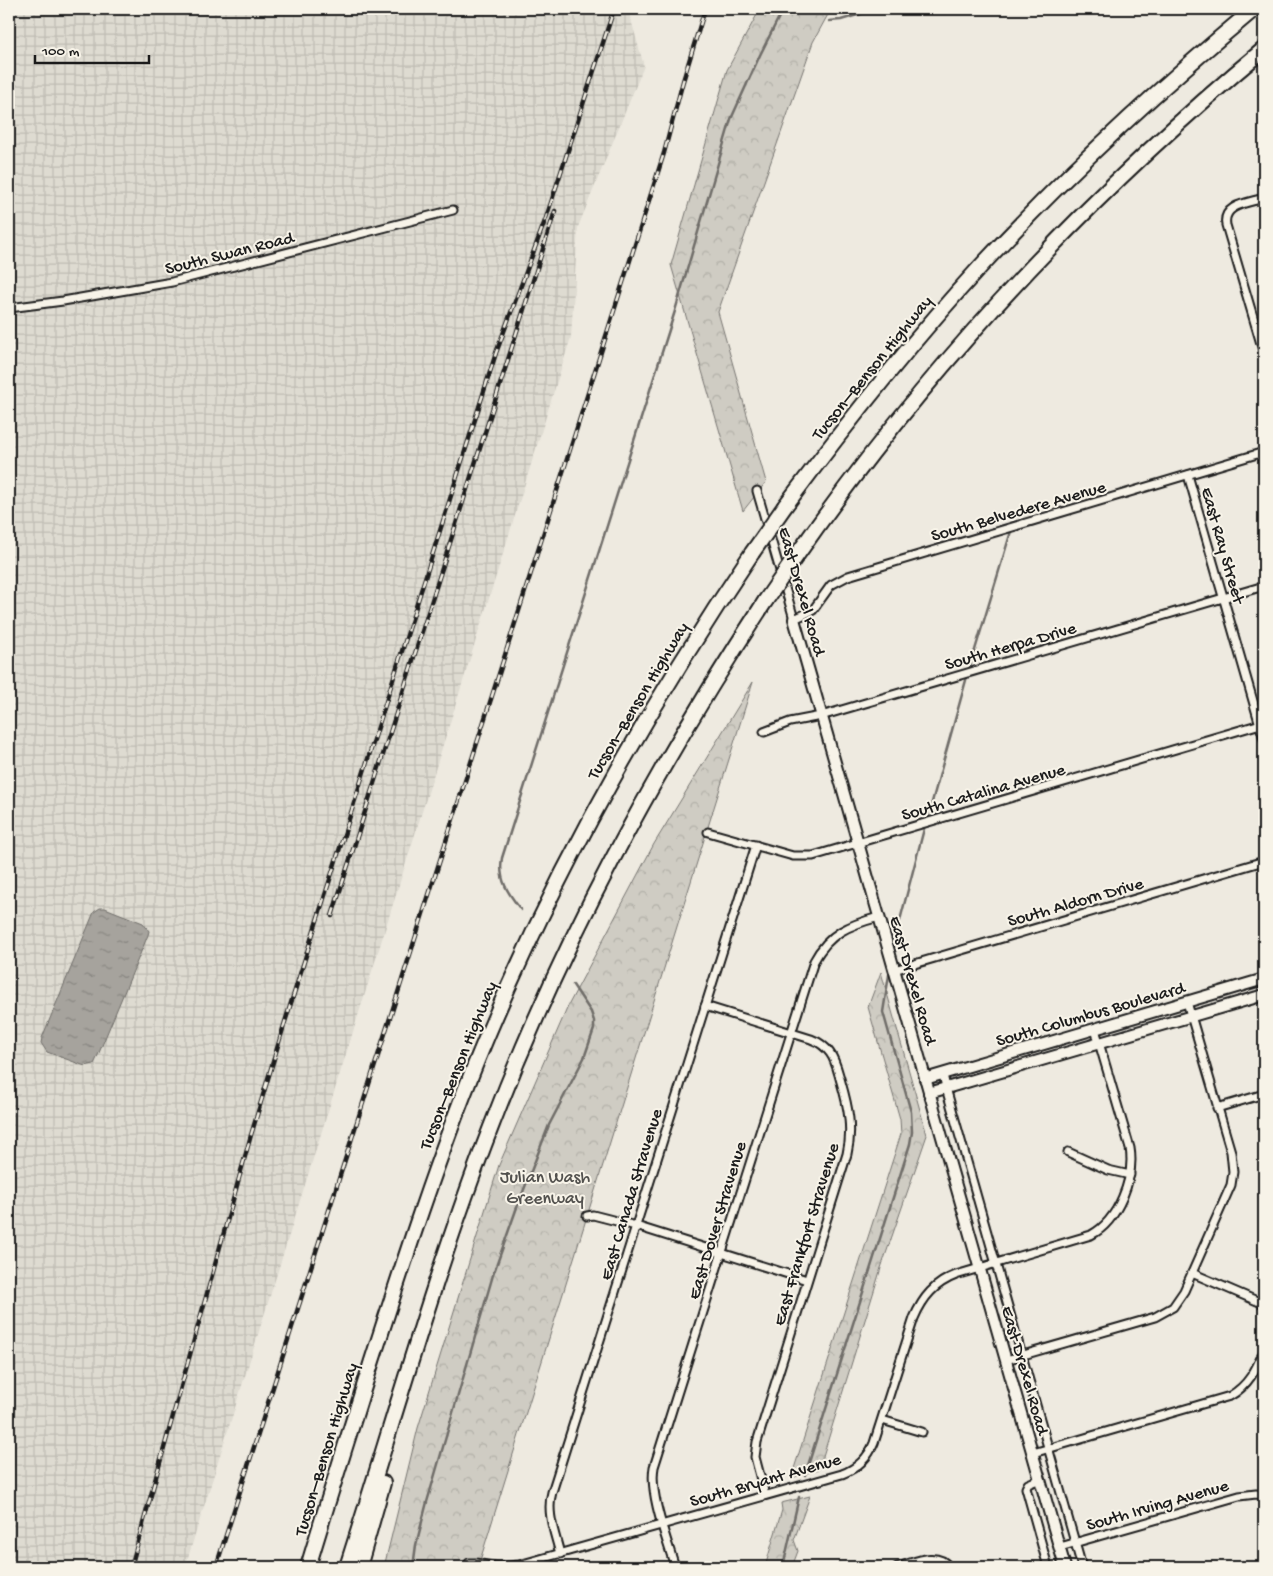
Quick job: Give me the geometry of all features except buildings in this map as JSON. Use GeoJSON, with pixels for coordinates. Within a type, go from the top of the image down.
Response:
{"type":"FeatureCollection","features":[{"type":"Feature","properties":{"kind":"highway","name":"Tucson–Benson Highway"},"geometry":{"type":"LineString","coordinates":[[308,1567],[415,1226],[454,1117],[493,1022],[541,916],[609,783],[686,653],[785,506],[881,381],[981,266],[1095,150],[1178,73],[1254,9]]}},
{"type":"Feature","properties":{"kind":"highway"},"geometry":{"type":"LineString","coordinates":[[347,1567],[453,1232],[479,1158],[512,1074],[574,934],[616,851],[708,689],[766,600],[840,496],[965,340],[1108,190],[1192,110],[1264,49]]}},
{"type":"Feature","properties":{"kind":"highway"},"geometry":{"type":"LineString","coordinates":[[359,1567],[453,1232]]}},
{"type":"Feature","properties":{"kind":"street"},"geometry":{"type":"LineString","coordinates":[[1264,198],[1230,209],[1225,216],[1225,221],[1264,354]]}},
{"type":"Feature","properties":{"kind":"street","name":"South Swan Road"},"geometry":{"type":"LineString","coordinates":[[9,308],[63,301],[172,282],[453,210]]}},
{"type":"Feature","properties":{"kind":"street","name":"South Belvedere Avenue"},"geometry":{"type":"LineString","coordinates":[[794,618],[813,610],[831,585],[848,576],[1264,452]]}},
{"type":"Feature","properties":{"kind":"street","name":"East Ray Street"},"geometry":{"type":"LineString","coordinates":[[1188,475],[1262,724],[1264,739]]}},
{"type":"Feature","properties":{"kind":"street","name":"East Drexel Road"},"geometry":{"type":"LineString","coordinates":[[757,491],[1065,1567]]}},
{"type":"Feature","properties":{"kind":"street","name":"South Herpa Drive"},"geometry":{"type":"LineString","coordinates":[[764,732],[790,722],[821,716],[1264,586]]}},
{"type":"Feature","properties":{"kind":"street","name":"South Catalina Avenue"},"geometry":{"type":"LineString","coordinates":[[708,832],[793,856],[820,855],[1262,724]]}},
{"type":"Feature","properties":{"kind":"street","name":"East Canada Stravenue"},"geometry":{"type":"LineString","coordinates":[[560,1554],[550,1514],[550,1499],[756,845]]}},
{"type":"Feature","properties":{"kind":"street","name":"South Aldorn Drive"},"geometry":{"type":"LineString","coordinates":[[894,970],[1264,861]]}},
{"type":"Feature","properties":{"kind":"street","name":"East Dover Stravenue"},"geometry":{"type":"LineString","coordinates":[[675,1567],[653,1487],[654,1467],[814,961],[824,945],[845,928],[879,917]]}},
{"type":"Feature","properties":{"kind":"street","name":"South Columbus Boulevard"},"geometry":{"type":"LineString","coordinates":[[925,1079],[1264,979]]}},
{"type":"Feature","properties":{"kind":"street","name":"South Columbus Boulevard"},"geometry":{"type":"LineString","coordinates":[[930,1093],[1264,995]]}},
{"type":"Feature","properties":{"kind":"street"},"geometry":{"type":"LineString","coordinates":[[1006,1360],[1161,1315],[1173,1307],[1181,1297],[1229,1191],[1233,1165],[1187,1002]]}},
{"type":"Feature","properties":{"kind":"street","name":"East Frankfort Stravenue"},"geometry":{"type":"LineString","coordinates":[[705,1006],[791,1032],[814,1040],[826,1048],[838,1070],[850,1121],[850,1138],[847,1154],[756,1442],[755,1457],[765,1496]]}},
{"type":"Feature","properties":{"kind":"street"},"geometry":{"type":"LineString","coordinates":[[1068,1152],[1108,1170],[1130,1174],[1132,1160],[1130,1148],[1095,1029]]}},
{"type":"Feature","properties":{"kind":"street","name":"East Drexel Road"},"geometry":{"type":"LineString","coordinates":[[943,1074],[995,1264],[1082,1567]]}},
{"type":"Feature","properties":{"kind":"street"},"geometry":{"type":"LineString","coordinates":[[1218,1108],[1264,1094]]}},
{"type":"Feature","properties":{"kind":"street","name":"South Bryant Avenue"},"geometry":{"type":"LineString","coordinates":[[469,1563],[475,1562],[504,1567],[519,1565],[842,1474],[856,1467],[872,1450],[914,1318],[923,1299],[930,1291],[942,1281],[956,1275],[1083,1238],[1097,1232],[1112,1216],[1130,1174]]}},
{"type":"Feature","properties":{"kind":"street"},"geometry":{"type":"LineString","coordinates":[[587,1216],[593,1215],[636,1226],[807,1280]]}},
{"type":"Feature","properties":{"kind":"street"},"geometry":{"type":"LineString","coordinates":[[1192,1273],[1264,1304]]}},
{"type":"Feature","properties":{"kind":"street"},"geometry":{"type":"LineString","coordinates":[[1033,1454],[1230,1396],[1248,1382],[1264,1351]]}},
{"type":"Feature","properties":{"kind":"street"},"geometry":{"type":"LineString","coordinates":[[882,1420],[922,1432]]}},
{"type":"Feature","properties":{"kind":"street"},"geometry":{"type":"LineString","coordinates":[[1040,1478],[1028,1484],[1026,1488],[1048,1567]]}},
{"type":"Feature","properties":{"kind":"street","name":"South Irving Avenue"},"geometry":{"type":"LineString","coordinates":[[1060,1547],[1239,1496],[1264,1495]]}},
{"type":"Feature","properties":{"kind":"street"},"geometry":{"type":"LineString","coordinates":[[897,1567],[930,1558],[942,1560],[948,1567]]}},
{"type":"Feature","properties":{"kind":"shaded area"},"geometry":{"type":"Polygon","coordinates":[[[9,9],[628,9],[644,66],[578,227],[571,337],[185,1567],[9,1567],[9,9]]]}},
{"type":"Feature","properties":{"kind":"green space"},"geometry":{"type":"Polygon","coordinates":[[[760,9],[831,9],[813,42],[718,312],[766,482],[743,511],[671,265],[727,70],[760,9]]]}},
{"type":"Feature","properties":{"kind":"green space","name":"Julian Wash Greenway"},"geometry":{"type":"Polygon","coordinates":[[[753,682],[478,1567],[384,1567],[418,1428],[499,1165],[569,1004],[654,844],[753,682]]]}},
{"type":"Feature","properties":{"kind":"green space"},"geometry":{"type":"Polygon","coordinates":[[[881,972],[927,1135],[881,1268],[819,1469],[791,1478],[901,1134],[900,1119],[868,1007],[881,972]]]}},
{"type":"Feature","properties":{"kind":"green space"},"geometry":{"type":"Polygon","coordinates":[[[810,1496],[794,1540],[798,1551],[792,1567],[765,1567],[782,1510],[781,1503],[810,1496]]]}},
{"type":"Feature","properties":{"kind":"water"},"geometry":{"type":"Polygon","coordinates":[[[100,908],[105,908],[143,923],[149,931],[96,1060],[94,1064],[85,1066],[47,1052],[41,1043],[94,912],[100,908]]]}},
{"type":"Feature","properties":{"kind":"waterway"},"geometry":{"type":"LineString","coordinates":[[521,910],[505,886],[501,873],[502,858],[675,311],[731,119],[783,9]]}},
{"type":"Feature","properties":{"kind":"waterway"},"geometry":{"type":"LineString","coordinates":[[829,21],[841,20],[877,9]]}},
{"type":"Feature","properties":{"kind":"waterway"},"geometry":{"type":"LineString","coordinates":[[927,820],[968,673],[1012,528]]}},
{"type":"Feature","properties":{"kind":"waterway"},"geometry":{"type":"LineString","coordinates":[[893,953],[925,825]]}},
{"type":"Feature","properties":{"kind":"waterway"},"geometry":{"type":"LineString","coordinates":[[805,1475],[910,1144],[912,1132],[911,1112],[883,1012],[890,969]]}},
{"type":"Feature","properties":{"kind":"waterway"},"geometry":{"type":"LineString","coordinates":[[413,1567],[416,1545],[427,1502],[493,1275],[549,1125],[584,1058],[594,1029],[591,1012],[573,985]]}},
{"type":"Feature","properties":{"kind":"waterway"},"geometry":{"type":"LineString","coordinates":[[783,1567],[799,1497]]}},
{"type":"Feature","properties":{"kind":"railway"},"geometry":{"type":"LineString","coordinates":[[131,1567],[251,1135],[285,1022],[496,353],[546,218],[614,9]]}},
{"type":"Feature","properties":{"kind":"railway"},"geometry":{"type":"LineString","coordinates":[[216,1567],[664,153],[705,9]]}},
{"type":"Feature","properties":{"kind":"railway"},"geometry":{"type":"LineString","coordinates":[[332,916],[555,211]]}}]}
